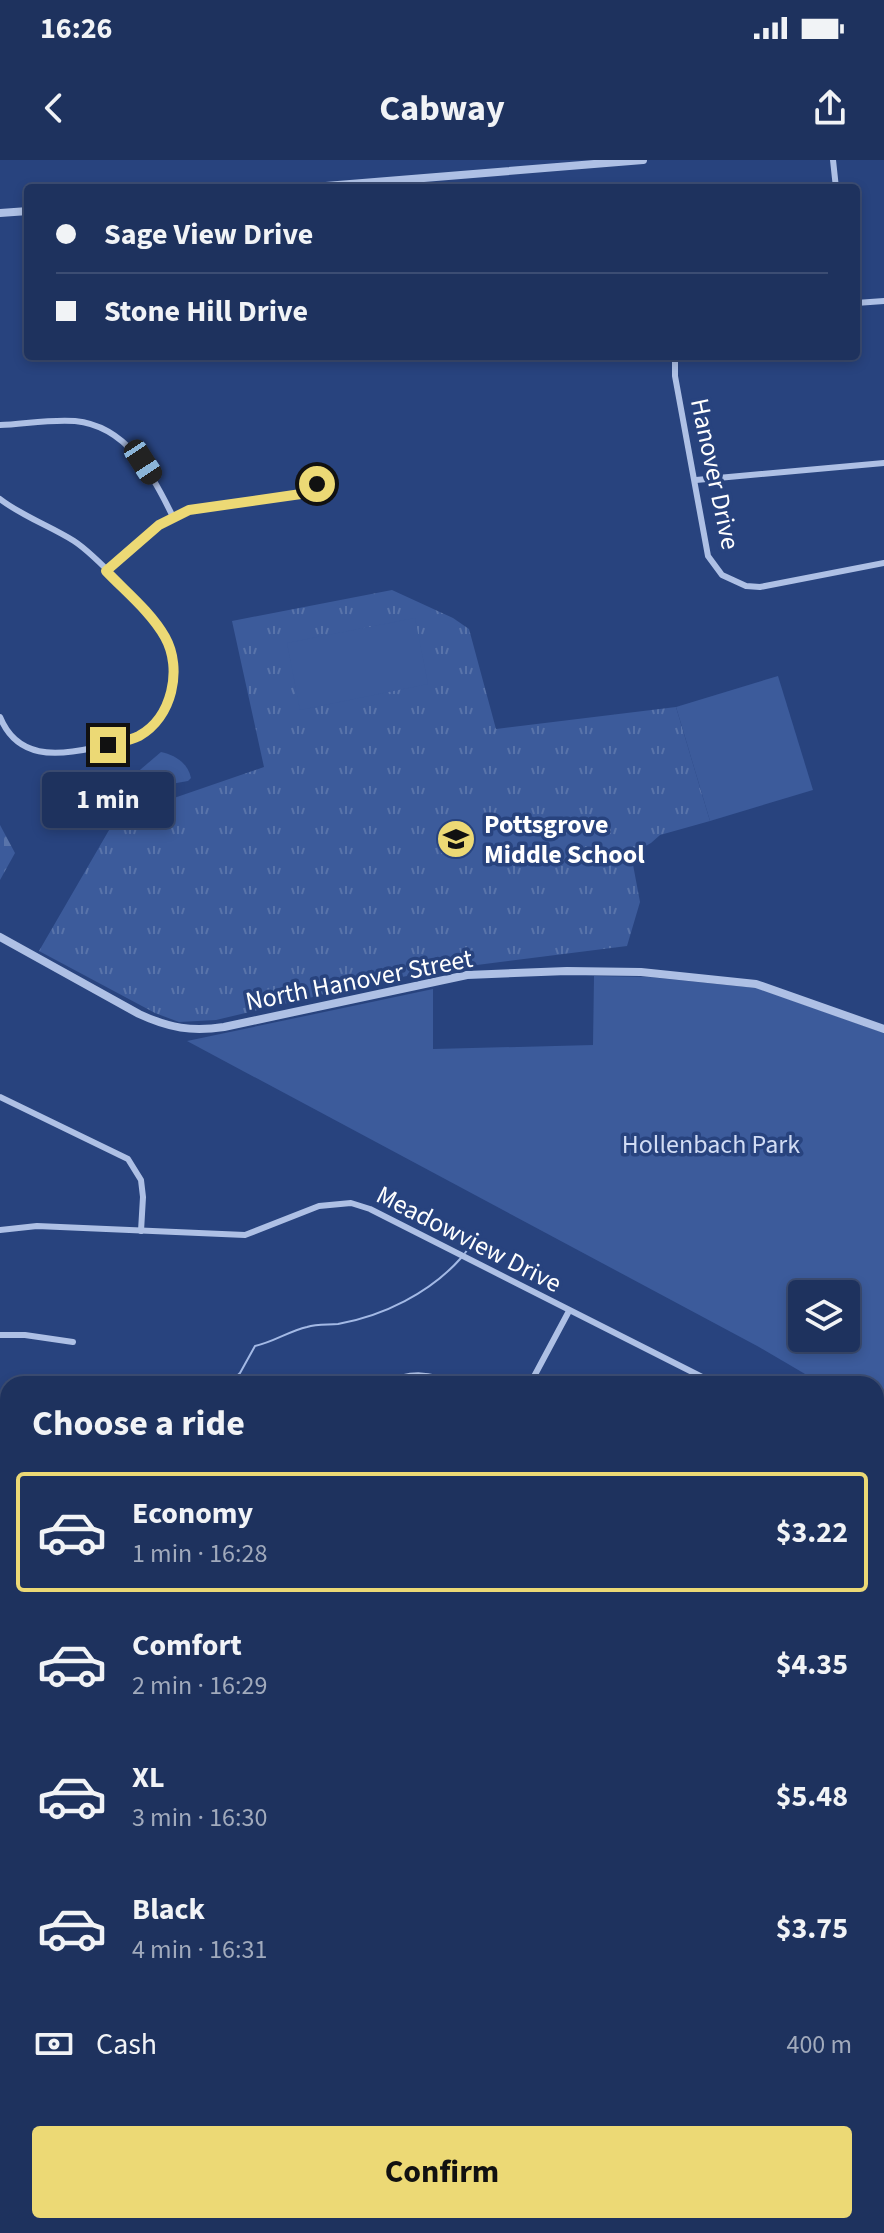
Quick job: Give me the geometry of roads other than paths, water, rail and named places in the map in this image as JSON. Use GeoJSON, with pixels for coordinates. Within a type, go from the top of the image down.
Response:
{"type":"FeatureCollection","features":[{"type":"Feature","properties":{"kind":"street"},"geometry":{"type":"LineString","coordinates":[[342,184],[549,164],[643,160]]}},
{"type":"Feature","properties":{"kind":"street"},"geometry":{"type":"LineString","coordinates":[[833,160],[836,184]]}},
{"type":"Feature","properties":{"kind":"street"},"geometry":{"type":"LineString","coordinates":[[0,213],[24,211]]}},
{"type":"Feature","properties":{"kind":"street"},"geometry":{"type":"LineString","coordinates":[[860,303],[884,301]]}},
{"type":"Feature","properties":{"kind":"street","name":"Hanover Drive"},"geometry":{"type":"LineString","coordinates":[[675,360],[675,376],[708,556],[715,567],[732,581],[746,586],[772,586],[884,563]]}},
{"type":"Feature","properties":{"kind":"street"},"geometry":{"type":"LineString","coordinates":[[0,425],[75,421],[106,433],[122,442],[143,462],[173,517]]}},
{"type":"Feature","properties":{"kind":"street"},"geometry":{"type":"LineString","coordinates":[[696,480],[884,463]]}},
{"type":"Feature","properties":{"kind":"street"},"geometry":{"type":"LineString","coordinates":[[106,571],[159,525],[173,517],[202,506],[301,494],[317,484]]}},
{"type":"Feature","properties":{"kind":"street"},"geometry":{"type":"LineString","coordinates":[[0,499],[87,550],[157,626],[168,642],[174,675],[165,710],[148,730],[130,740],[52,754],[17,742],[0,717]]}},
{"type":"Feature","properties":{"kind":"street","name":"North Hanover Street"},"geometry":{"type":"LineString","coordinates":[[0,937],[139,1014],[160,1024],[186,1030],[224,1027],[467,975],[567,971],[641,972],[756,984],[884,1029]]}},
{"type":"Feature","properties":{"kind":"street"},"geometry":{"type":"LineString","coordinates":[[0,1097],[128,1159],[141,1180],[141,1231]]}},
{"type":"Feature","properties":{"kind":"street","name":"Meadowview Drive"},"geometry":{"type":"LineString","coordinates":[[0,1230],[37,1226],[245,1235],[319,1206],[351,1203],[370,1209],[700,1376]]}},
{"type":"Feature","properties":{"kind":"street"},"geometry":{"type":"LineString","coordinates":[[534,1376],[569,1311]]}},
{"type":"Feature","properties":{"kind":"street"},"geometry":{"type":"LineString","coordinates":[[0,1335],[73,1342]]}},
{"type":"Feature","properties":{"kind":"street"},"geometry":{"type":"LineString","coordinates":[[411,1376],[431,1376]]}},
{"type":"Feature","properties":{"kind":"waterway"},"geometry":{"type":"LineString","coordinates":[[465,1253],[479,1235]]}},
{"type":"Feature","properties":{"kind":"waterway"},"geometry":{"type":"LineString","coordinates":[[237,1376],[255,1346],[300,1329],[338,1324],[389,1309],[435,1282],[461,1258]]}},
{"type":"Feature","properties":{"kind":"place","name":"Pottsgrove Middle School"},"geometry":{"type":"Point","coordinates":[456,839]}},
{"type":"Feature","properties":{"kind":"park label","name":"Hollenbach Park"},"geometry":{"type":"Point","coordinates":[711,1144]}}]}
